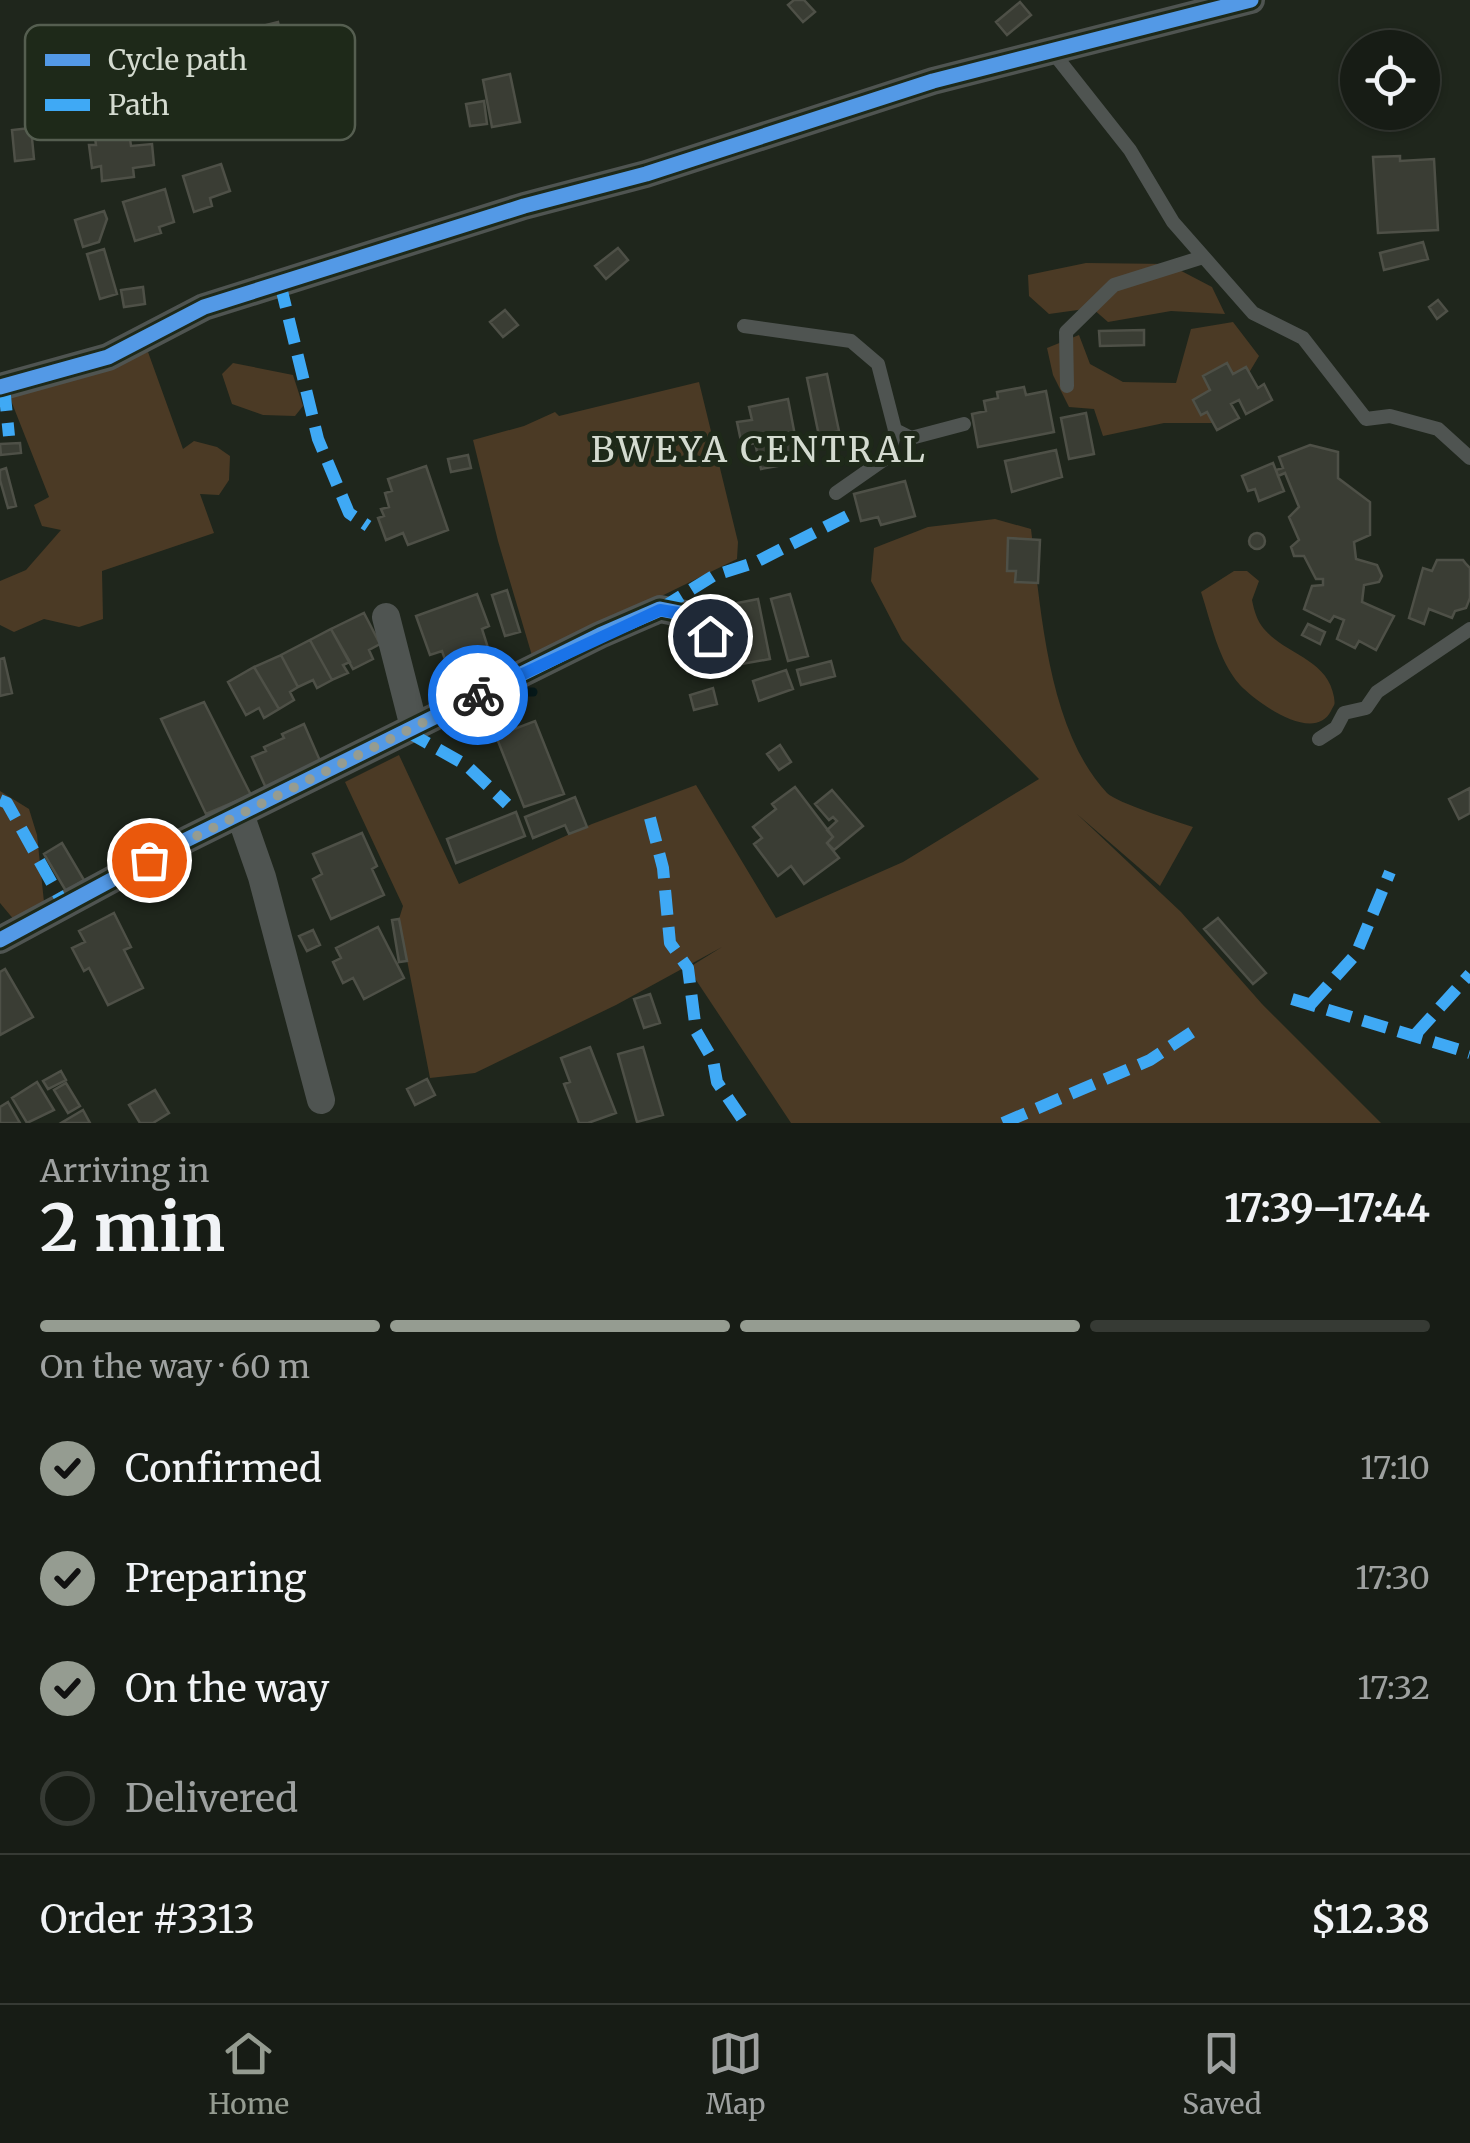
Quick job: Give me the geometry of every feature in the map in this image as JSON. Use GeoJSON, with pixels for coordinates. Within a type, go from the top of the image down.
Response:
{"type":"FeatureCollection","features":[{"type":"Feature","properties":{"kind":"street"},"geometry":{"type":"LineString","coordinates":[[0,387],[108,357],[204,307],[524,206],[646,174],[932,81],[1251,0]]}},
{"type":"Feature","properties":{"kind":"street"},"geometry":{"type":"LineString","coordinates":[[0,940],[240,814],[600,635],[660,610],[685,614],[710,636]]}},
{"type":"Feature","properties":{"kind":"street"},"geometry":{"type":"LineString","coordinates":[[386,617],[414,727]]}},
{"type":"Feature","properties":{"kind":"street"},"geometry":{"type":"LineString","coordinates":[[240,814],[262,877],[321,1100]]}},
{"type":"Feature","properties":{"kind":"lane"},"geometry":{"type":"LineString","coordinates":[[1050,50],[1130,150],[1173,222],[1253,313],[1303,338],[1366,419],[1390,416],[1438,429],[1470,458]]}},
{"type":"Feature","properties":{"kind":"lane"},"geometry":{"type":"LineString","coordinates":[[1067,386],[1066,332],[1114,285],[1203,257]]}},
{"type":"Feature","properties":{"kind":"lane"},"geometry":{"type":"LineString","coordinates":[[744,326],[851,341],[878,364],[895,430],[890,456],[836,493]]}},
{"type":"Feature","properties":{"kind":"lane"},"geometry":{"type":"LineString","coordinates":[[895,430],[912,438],[964,424]]}},
{"type":"Feature","properties":{"kind":"lane"},"geometry":{"type":"LineString","coordinates":[[1319,740],[1336,728],[1344,713],[1366,708],[1377,692],[1470,630]]}},
{"type":"Feature","properties":{"kind":"shaded area"},"geometry":{"type":"Polygon","coordinates":[[[1086,263],[1168,264],[1212,287],[1225,314],[1171,311],[1108,322],[1092,308],[1049,314],[1029,296],[1028,275],[1086,263]]]}},
{"type":"Feature","properties":{"kind":"shaded area"},"geometry":{"type":"Polygon","coordinates":[[[1233,322],[1259,356],[1219,423],[1164,423],[1103,436],[1094,409],[1069,407],[1053,375],[1047,348],[1079,335],[1090,364],[1123,382],[1176,383],[1191,329],[1233,322]]]}},
{"type":"Feature","properties":{"kind":"shaded area"},"geometry":{"type":"Polygon","coordinates":[[[148,352],[183,449],[194,441],[217,447],[230,456],[229,480],[219,495],[200,494],[214,533],[102,571],[103,619],[79,627],[44,619],[14,632],[0,625],[0,581],[26,570],[61,530],[42,526],[34,505],[49,497],[10,398],[148,352]]]}},
{"type":"Feature","properties":{"kind":"shaded area"},"geometry":{"type":"Polygon","coordinates":[[[233,363],[293,375],[303,406],[295,416],[263,415],[232,404],[222,374],[233,363]]]}},
{"type":"Feature","properties":{"kind":"shaded area"},"geometry":{"type":"Polygon","coordinates":[[[699,382],[738,542],[737,559],[533,659],[473,440],[524,426],[555,412],[559,416],[699,382]]]}},
{"type":"Feature","properties":{"kind":"shaded area"},"geometry":{"type":"Polygon","coordinates":[[[995,519],[1031,529],[1051,668],[1072,737],[1087,767],[1113,797],[1193,827],[1160,886],[1077,814],[1181,912],[1262,1004],[1381,1123],[791,1123],[688,968],[722,947],[616,1005],[475,1073],[430,1078],[399,919],[403,906],[345,782],[399,755],[459,884],[592,824],[696,785],[776,918],[903,862],[1039,779],[902,640],[871,581],[874,548],[928,527],[995,519]]]}},
{"type":"Feature","properties":{"kind":"shaded area"},"geometry":{"type":"Polygon","coordinates":[[[1234,571],[1247,571],[1259,581],[1252,600],[1264,629],[1315,665],[1330,684],[1334,704],[1323,720],[1299,722],[1286,717],[1259,701],[1232,675],[1201,592],[1234,571]]]}},
{"type":"Feature","properties":{"kind":"shaded area"},"geometry":{"type":"Polygon","coordinates":[[[0,791],[29,809],[37,835],[44,902],[15,921],[0,903],[0,791]]]}},
{"type":"Feature","properties":{"kind":"building"},"geometry":{"type":"Polygon","coordinates":[[[804,0],[815,12],[803,22],[788,5],[804,0]]]}},
{"type":"Feature","properties":{"kind":"building"},"geometry":{"type":"Polygon","coordinates":[[[1020,2],[1031,15],[1007,35],[996,22],[1020,2]]]}},
{"type":"Feature","properties":{"kind":"building"},"geometry":{"type":"Polygon","coordinates":[[[510,74],[520,122],[492,127],[483,80],[510,74]]]}},
{"type":"Feature","properties":{"kind":"building"},"geometry":{"type":"Polygon","coordinates":[[[484,101],[487,124],[470,126],[466,104],[484,101]]]}},
{"type":"Feature","properties":{"kind":"building"},"geometry":{"type":"Polygon","coordinates":[[[25,129],[25,140],[32,140],[34,159],[15,161],[12,130],[25,129]]]}},
{"type":"Feature","properties":{"kind":"building"},"geometry":{"type":"Polygon","coordinates":[[[95,140],[130,140],[131,146],[152,144],[154,165],[133,168],[134,177],[102,181],[101,166],[92,168],[89,145],[96,145],[95,140]]]}},
{"type":"Feature","properties":{"kind":"building"},"geometry":{"type":"Polygon","coordinates":[[[1400,156],[1400,161],[1434,159],[1438,230],[1378,233],[1373,157],[1400,156]]]}},
{"type":"Feature","properties":{"kind":"building"},"geometry":{"type":"Polygon","coordinates":[[[221,164],[230,191],[210,198],[212,206],[194,212],[183,176],[221,164]]]}},
{"type":"Feature","properties":{"kind":"building"},"geometry":{"type":"Polygon","coordinates":[[[165,189],[174,222],[159,227],[161,233],[135,241],[123,202],[165,189]]]}},
{"type":"Feature","properties":{"kind":"building"},"geometry":{"type":"Polygon","coordinates":[[[104,211],[107,219],[99,242],[83,247],[75,220],[104,211]]]}},
{"type":"Feature","properties":{"kind":"building"},"geometry":{"type":"Polygon","coordinates":[[[1423,242],[1428,259],[1384,270],[1380,253],[1423,242]]]}},
{"type":"Feature","properties":{"kind":"building"},"geometry":{"type":"Polygon","coordinates":[[[618,248],[628,260],[606,279],[595,266],[618,248]]]}},
{"type":"Feature","properties":{"kind":"building"},"geometry":{"type":"Polygon","coordinates":[[[104,249],[117,294],[100,299],[87,254],[104,249]]]}},
{"type":"Feature","properties":{"kind":"building"},"geometry":{"type":"Polygon","coordinates":[[[143,287],[145,304],[124,307],[121,290],[143,287]]]}},
{"type":"Feature","properties":{"kind":"building"},"geometry":{"type":"Polygon","coordinates":[[[1438,300],[1447,311],[1437,319],[1429,307],[1438,300]]]}},
{"type":"Feature","properties":{"kind":"building"},"geometry":{"type":"Polygon","coordinates":[[[505,310],[518,325],[503,337],[490,322],[505,310]]]}},
{"type":"Feature","properties":{"kind":"building"},"geometry":{"type":"Polygon","coordinates":[[[1144,330],[1144,345],[1100,346],[1099,331],[1144,330]]]}},
{"type":"Feature","properties":{"kind":"building"},"geometry":{"type":"Polygon","coordinates":[[[1227,363],[1233,374],[1246,367],[1258,388],[1264,384],[1272,400],[1246,414],[1239,400],[1231,404],[1239,418],[1217,430],[1207,412],[1201,415],[1193,400],[1210,390],[1203,376],[1227,363]]]}},
{"type":"Feature","properties":{"kind":"building"},"geometry":{"type":"Polygon","coordinates":[[[827,374],[839,431],[819,436],[807,378],[827,374]]]}},
{"type":"Feature","properties":{"kind":"building"},"geometry":{"type":"Polygon","coordinates":[[[1024,387],[1026,395],[1046,391],[1054,432],[978,447],[972,414],[986,411],[984,401],[998,398],[997,392],[1024,387]]]}},
{"type":"Feature","properties":{"kind":"building"},"geometry":{"type":"Polygon","coordinates":[[[788,399],[800,462],[761,469],[755,443],[742,446],[737,422],[752,420],[749,407],[788,399]]]}},
{"type":"Feature","properties":{"kind":"building"},"geometry":{"type":"Polygon","coordinates":[[[1086,413],[1094,454],[1069,459],[1061,418],[1086,413]]]}},
{"type":"Feature","properties":{"kind":"building"},"geometry":{"type":"Polygon","coordinates":[[[20,443],[21,453],[1,455],[0,444],[20,443]]]}},
{"type":"Feature","properties":{"kind":"building"},"geometry":{"type":"Polygon","coordinates":[[[1310,445],[1338,452],[1338,478],[1370,502],[1370,535],[1354,542],[1356,559],[1377,565],[1382,576],[1379,582],[1364,585],[1362,602],[1394,616],[1376,650],[1359,641],[1355,648],[1337,639],[1344,620],[1334,616],[1330,622],[1304,609],[1312,586],[1323,585],[1323,579],[1316,579],[1304,556],[1294,556],[1291,547],[1299,540],[1289,517],[1299,507],[1285,473],[1278,476],[1276,470],[1283,468],[1279,457],[1310,445]]]}},
{"type":"Feature","properties":{"kind":"building"},"geometry":{"type":"Polygon","coordinates":[[[1056,450],[1062,477],[1012,492],[1005,461],[1056,450]]]}},
{"type":"Feature","properties":{"kind":"building"},"geometry":{"type":"Polygon","coordinates":[[[468,455],[471,468],[451,472],[448,459],[468,455]]]}},
{"type":"Feature","properties":{"kind":"building"},"geometry":{"type":"Polygon","coordinates":[[[1273,463],[1284,491],[1259,501],[1255,489],[1248,491],[1242,476],[1273,463]]]}},
{"type":"Feature","properties":{"kind":"building"},"geometry":{"type":"Polygon","coordinates":[[[426,466],[448,530],[408,545],[403,533],[386,540],[378,518],[384,516],[381,509],[389,507],[385,493],[392,491],[388,479],[426,466]]]}},
{"type":"Feature","properties":{"kind":"building"},"geometry":{"type":"Polygon","coordinates":[[[6,468],[16,506],[8,508],[0,480],[0,470],[6,468]]]}},
{"type":"Feature","properties":{"kind":"building"},"geometry":{"type":"Polygon","coordinates":[[[905,481],[915,516],[881,525],[878,517],[861,521],[854,494],[905,481]]]}},
{"type":"Feature","properties":{"kind":"building"},"geometry":{"type":"Polygon","coordinates":[[[1257,533],[1265,541],[1257,549],[1249,541],[1257,533]]]}},
{"type":"Feature","properties":{"kind":"building"},"geometry":{"type":"Polygon","coordinates":[[[1008,538],[1040,540],[1038,583],[1015,582],[1016,571],[1007,571],[1008,538]]]}},
{"type":"Feature","properties":{"kind":"building"},"geometry":{"type":"Polygon","coordinates":[[[1437,560],[1463,560],[1470,568],[1470,598],[1466,608],[1455,611],[1452,618],[1429,609],[1424,624],[1409,618],[1423,568],[1432,571],[1437,560]]]}},
{"type":"Feature","properties":{"kind":"building"},"geometry":{"type":"Polygon","coordinates":[[[507,590],[520,632],[505,636],[492,595],[507,590]]]}},
{"type":"Feature","properties":{"kind":"building"},"geometry":{"type":"Polygon","coordinates":[[[477,594],[489,626],[482,629],[489,651],[480,655],[484,665],[451,676],[442,651],[430,655],[416,616],[477,594]]]}},
{"type":"Feature","properties":{"kind":"building"},"geometry":{"type":"Polygon","coordinates":[[[790,594],[808,656],[788,661],[771,599],[790,594]]]}},
{"type":"Feature","properties":{"kind":"building"},"geometry":{"type":"Polygon","coordinates":[[[758,599],[770,659],[730,666],[723,626],[731,624],[727,605],[758,599]]]}},
{"type":"Feature","properties":{"kind":"building"},"geometry":{"type":"Polygon","coordinates":[[[364,613],[380,644],[369,650],[373,659],[353,669],[331,629],[364,613]]]}},
{"type":"Feature","properties":{"kind":"building"},"geometry":{"type":"Polygon","coordinates":[[[1308,624],[1325,632],[1320,644],[1302,635],[1308,624]]]}},
{"type":"Feature","properties":{"kind":"building"},"geometry":{"type":"Polygon","coordinates":[[[331,629],[350,662],[343,665],[348,673],[332,680],[310,640],[331,629]]]}},
{"type":"Feature","properties":{"kind":"building"},"geometry":{"type":"Polygon","coordinates":[[[310,640],[332,680],[317,688],[313,680],[298,687],[281,655],[310,640]]]}},
{"type":"Feature","properties":{"kind":"building"},"geometry":{"type":"Polygon","coordinates":[[[281,655],[298,687],[290,692],[294,700],[279,709],[254,667],[281,655]]]}},
{"type":"Feature","properties":{"kind":"building"},"geometry":{"type":"Polygon","coordinates":[[[4,658],[12,693],[0,696],[0,659],[4,658]]]}},
{"type":"Feature","properties":{"kind":"building"},"geometry":{"type":"Polygon","coordinates":[[[831,661],[835,676],[801,685],[797,670],[831,661]]]}},
{"type":"Feature","properties":{"kind":"building"},"geometry":{"type":"Polygon","coordinates":[[[254,667],[279,709],[264,718],[259,708],[246,715],[228,682],[254,667]]]}},
{"type":"Feature","properties":{"kind":"building"},"geometry":{"type":"Polygon","coordinates":[[[786,670],[793,689],[759,701],[753,681],[786,670]]]}},
{"type":"Feature","properties":{"kind":"building"},"geometry":{"type":"Polygon","coordinates":[[[713,688],[717,704],[694,710],[690,695],[713,688]]]}},
{"type":"Feature","properties":{"kind":"building"},"geometry":{"type":"Polygon","coordinates":[[[204,702],[251,795],[206,814],[161,719],[204,702]]]}},
{"type":"Feature","properties":{"kind":"building"},"geometry":{"type":"Polygon","coordinates":[[[535,721],[564,794],[524,807],[496,736],[535,721]]]}},
{"type":"Feature","properties":{"kind":"building"},"geometry":{"type":"Polygon","coordinates":[[[304,724],[321,763],[266,788],[252,757],[284,738],[282,734],[304,724]]]}},
{"type":"Feature","properties":{"kind":"building"},"geometry":{"type":"Polygon","coordinates":[[[780,745],[791,762],[779,770],[767,754],[780,745]]]}},
{"type":"Feature","properties":{"kind":"building"},"geometry":{"type":"Polygon","coordinates":[[[795,787],[833,837],[827,843],[839,858],[804,884],[791,866],[778,876],[754,844],[762,838],[753,827],[776,809],[772,804],[795,787]]]}},
{"type":"Feature","properties":{"kind":"building"},"geometry":{"type":"Polygon","coordinates":[[[1470,788],[1470,813],[1459,819],[1449,799],[1470,788]]]}},
{"type":"Feature","properties":{"kind":"building"},"geometry":{"type":"Polygon","coordinates":[[[832,790],[863,826],[834,850],[827,843],[833,837],[827,830],[837,821],[833,817],[829,820],[815,804],[832,790]]]}},
{"type":"Feature","properties":{"kind":"building"},"geometry":{"type":"Polygon","coordinates":[[[575,797],[587,827],[569,834],[565,825],[533,838],[525,817],[575,797]]]}},
{"type":"Feature","properties":{"kind":"building"},"geometry":{"type":"Polygon","coordinates":[[[516,812],[525,836],[456,863],[447,839],[516,812]]]}},
{"type":"Feature","properties":{"kind":"building"},"geometry":{"type":"Polygon","coordinates":[[[362,833],[377,866],[372,869],[384,895],[331,919],[313,879],[322,874],[313,854],[362,833]]]}},
{"type":"Feature","properties":{"kind":"building"},"geometry":{"type":"Polygon","coordinates":[[[62,843],[84,880],[66,891],[44,854],[62,843]]]}},
{"type":"Feature","properties":{"kind":"building"},"geometry":{"type":"Polygon","coordinates":[[[114,913],[131,947],[124,950],[143,988],[108,1005],[89,968],[84,971],[72,948],[85,942],[79,931],[114,913]]]}},
{"type":"Feature","properties":{"kind":"building"},"geometry":{"type":"Polygon","coordinates":[[[1218,918],[1266,973],[1253,984],[1204,929],[1218,918]]]}},
{"type":"Feature","properties":{"kind":"building"},"geometry":{"type":"Polygon","coordinates":[[[399,919],[407,961],[399,962],[392,920],[399,919]]]}},
{"type":"Feature","properties":{"kind":"building"},"geometry":{"type":"Polygon","coordinates":[[[378,927],[404,978],[364,999],[353,978],[343,983],[333,962],[341,958],[336,948],[378,927]]]}},
{"type":"Feature","properties":{"kind":"building"},"geometry":{"type":"Polygon","coordinates":[[[313,930],[320,945],[307,951],[299,936],[313,930]]]}},
{"type":"Feature","properties":{"kind":"building"},"geometry":{"type":"Polygon","coordinates":[[[5,969],[33,1017],[0,1035],[0,972],[5,969]]]}},
{"type":"Feature","properties":{"kind":"building"},"geometry":{"type":"Polygon","coordinates":[[[650,994],[660,1023],[644,1028],[634,999],[650,994]]]}},
{"type":"Feature","properties":{"kind":"building"},"geometry":{"type":"Polygon","coordinates":[[[590,1047],[616,1113],[579,1123],[564,1084],[570,1082],[561,1058],[590,1047]]]}},
{"type":"Feature","properties":{"kind":"building"},"geometry":{"type":"Polygon","coordinates":[[[643,1047],[663,1115],[637,1122],[618,1054],[643,1047]]]}},
{"type":"Feature","properties":{"kind":"building"},"geometry":{"type":"Polygon","coordinates":[[[61,1071],[66,1080],[48,1089],[43,1081],[61,1071]]]}},
{"type":"Feature","properties":{"kind":"building"},"geometry":{"type":"Polygon","coordinates":[[[427,1079],[435,1095],[415,1105],[407,1089],[427,1079]]]}},
{"type":"Feature","properties":{"kind":"building"},"geometry":{"type":"Polygon","coordinates":[[[37,1082],[54,1110],[27,1123],[12,1098],[37,1082]]]}},
{"type":"Feature","properties":{"kind":"building"},"geometry":{"type":"Polygon","coordinates":[[[66,1083],[80,1106],[68,1113],[54,1090],[66,1083]]]}},
{"type":"Feature","properties":{"kind":"building"},"geometry":{"type":"Polygon","coordinates":[[[155,1090],[169,1113],[153,1123],[140,1123],[129,1105],[155,1090]]]}},
{"type":"Feature","properties":{"kind":"building"},"geometry":{"type":"Polygon","coordinates":[[[8,1102],[20,1123],[0,1123],[0,1107],[8,1102]]]}},
{"type":"Feature","properties":{"kind":"building"},"geometry":{"type":"Polygon","coordinates":[[[83,1110],[90,1123],[61,1123],[83,1110]]]}},
{"type":"Feature","properties":{"kind":"waterway"},"geometry":{"type":"LineString","coordinates":[[507,692],[533,692]]}},
{"type":"Feature","properties":{"kind":"marked path"},"geometry":{"type":"LineString","coordinates":[[280,283],[318,439],[349,513],[368,526]]}},
{"type":"Feature","properties":{"kind":"marked path"},"geometry":{"type":"LineString","coordinates":[[4,386],[9,436]]}},
{"type":"Feature","properties":{"kind":"marked path"},"geometry":{"type":"LineString","coordinates":[[660,609],[713,576],[756,562],[847,516]]}},
{"type":"Feature","properties":{"kind":"marked path"},"geometry":{"type":"LineString","coordinates":[[406,731],[466,765],[507,804]]}},
{"type":"Feature","properties":{"kind":"marked path"},"geometry":{"type":"LineString","coordinates":[[0,800],[7,803],[64,905]]}},
{"type":"Feature","properties":{"kind":"marked path"},"geometry":{"type":"LineString","coordinates":[[650,818],[663,868],[670,943],[688,968],[696,1031],[713,1060],[717,1082],[745,1123]]}},
{"type":"Feature","properties":{"kind":"marked path"},"geometry":{"type":"LineString","coordinates":[[1311,1004],[1356,954],[1390,872]]}},
{"type":"Feature","properties":{"kind":"marked path"},"geometry":{"type":"LineString","coordinates":[[1415,1035],[1470,974]]}},
{"type":"Feature","properties":{"kind":"marked path"},"geometry":{"type":"LineString","coordinates":[[1292,999],[1470,1053]]}},
{"type":"Feature","properties":{"kind":"marked path"},"geometry":{"type":"LineString","coordinates":[[1003,1123],[1150,1060],[1195,1030]]}},
{"type":"Feature","properties":{"kind":"cycle path"},"geometry":{"type":"LineString","coordinates":[[0,387],[108,357],[204,307],[524,206],[646,174],[933,81],[1251,0]]}},
{"type":"Feature","properties":{"kind":"cycle path"},"geometry":{"type":"LineString","coordinates":[[0,940],[178,844],[660,609],[685,614],[710,636]]}},
{"type":"Feature","properties":{"kind":"way so far"},"geometry":{"type":"LineString","coordinates":[[149,860],[478,695]]}},
{"type":"Feature","properties":{"kind":"district","name":"BWEYA CENTRAL"},"geometry":{"type":"Point","coordinates":[759,450]}},
{"type":"Feature","properties":{"kind":"route"},"geometry":{"type":"LineString","coordinates":[[478,695],[660,610],[685,614],[710,636]]}}]}
